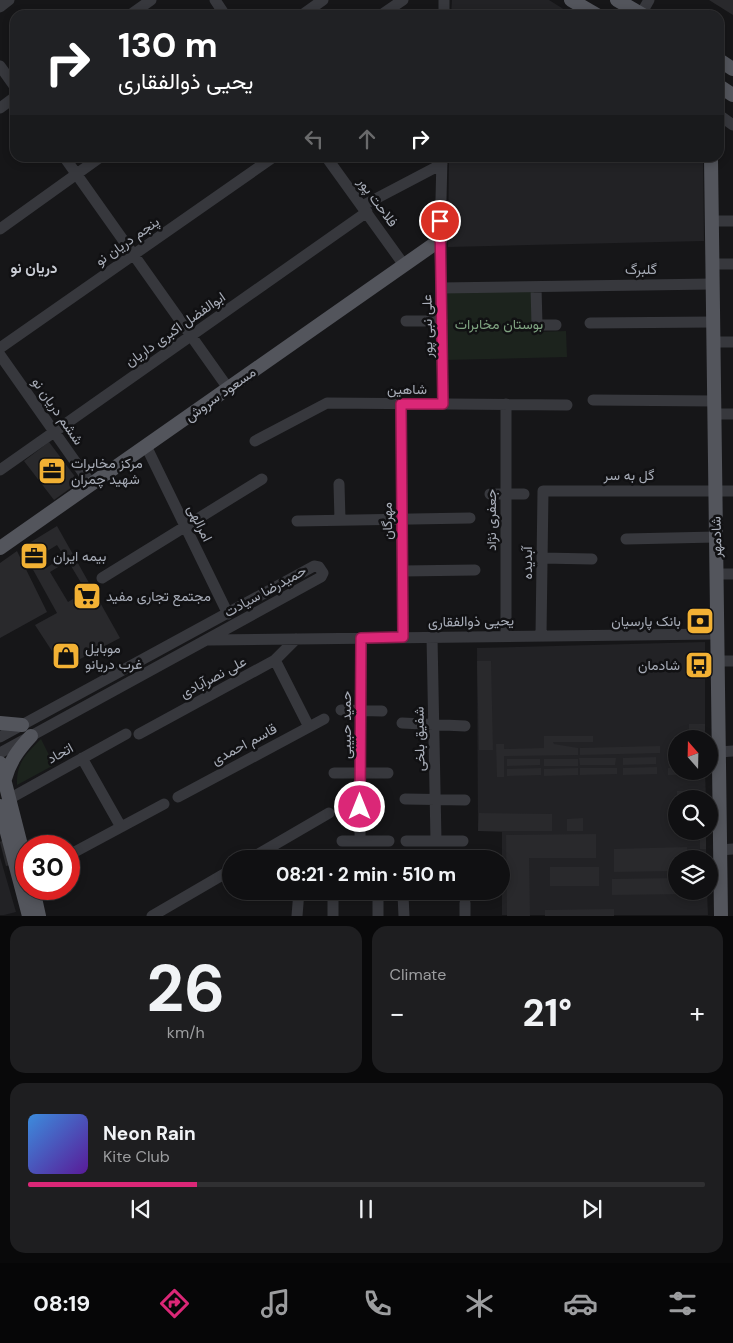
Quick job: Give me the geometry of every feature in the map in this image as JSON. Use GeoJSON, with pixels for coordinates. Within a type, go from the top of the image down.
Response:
{"type":"FeatureCollection","features":[{"type":"Feature","properties":{"kind":"main road"},"geometry":{"type":"LineString","coordinates":[[571,0],[588,10]]}},
{"type":"Feature","properties":{"kind":"main road"},"geometry":{"type":"LineString","coordinates":[[617,0],[634,10]]}},
{"type":"Feature","properties":{"kind":"main road","name":"شادمهر"},"geometry":{"type":"LineString","coordinates":[[711,162],[717,661],[719,752],[726,849],[721,916]]}},
{"type":"Feature","properties":{"kind":"main road","name":"مسعود سروش"},"geometry":{"type":"LineString","coordinates":[[0,548],[440,240]]}},
{"type":"Feature","properties":{"kind":"main road"},"geometry":{"type":"LineString","coordinates":[[0,723],[32,730],[9,765],[4,780]]}},
{"type":"Feature","properties":{"kind":"main road"},"geometry":{"type":"LineString","coordinates":[[0,763],[4,780],[5,803],[29,916]]}},
{"type":"Feature","properties":{"kind":"main road"},"geometry":{"type":"LineString","coordinates":[[5,803],[16,835]]}},
{"type":"Feature","properties":{"kind":"main road"},"geometry":{"type":"LineString","coordinates":[[35,900],[40,916]]}},
{"type":"Feature","properties":{"kind":"street"},"geometry":{"type":"LineString","coordinates":[[0,7],[10,0]]}},
{"type":"Feature","properties":{"kind":"street"},"geometry":{"type":"LineString","coordinates":[[137,10],[151,0]]}},
{"type":"Feature","properties":{"kind":"street"},"geometry":{"type":"LineString","coordinates":[[309,10],[323,0]]}},
{"type":"Feature","properties":{"kind":"street"},"geometry":{"type":"LineString","coordinates":[[389,10],[403,0]]}},
{"type":"Feature","properties":{"kind":"street"},"geometry":{"type":"LineString","coordinates":[[0,66],[10,81]]}},
{"type":"Feature","properties":{"kind":"street"},"geometry":{"type":"LineString","coordinates":[[68,162],[228,388]]}},
{"type":"Feature","properties":{"kind":"street"},"geometry":{"type":"LineString","coordinates":[[0,229],[93,162]]}},
{"type":"Feature","properties":{"kind":"street","name":"پنجم دریان‌ نو"},"geometry":{"type":"LineString","coordinates":[[0,348],[266,162]]}},
{"type":"Feature","properties":{"kind":"street","name":"فلاحت پور"},"geometry":{"type":"LineString","coordinates":[[330,162],[404,265]]}},
{"type":"Feature","properties":{"kind":"street","name":"ابوالفضل اکبری داریان"},"geometry":{"type":"LineString","coordinates":[[0,470],[192,336],[364,209],[440,162]]}},
{"type":"Feature","properties":{"kind":"street","name":"علی نبی پور"},"geometry":{"type":"LineString","coordinates":[[442,162],[440,240],[443,404]]}},
{"type":"Feature","properties":{"kind":"street"},"geometry":{"type":"LineString","coordinates":[[711,221],[733,221]]}},
{"type":"Feature","properties":{"kind":"street"},"geometry":{"type":"LineString","coordinates":[[712,264],[733,264]]}},
{"type":"Feature","properties":{"kind":"street","name":"گلبرگ"},"geometry":{"type":"LineString","coordinates":[[441,288],[712,284]]}},
{"type":"Feature","properties":{"kind":"street"},"geometry":{"type":"LineString","coordinates":[[536,287],[537,325],[556,325]]}},
{"type":"Feature","properties":{"kind":"street"},"geometry":{"type":"LineString","coordinates":[[406,321],[442,321]]}},
{"type":"Feature","properties":{"kind":"street"},"geometry":{"type":"LineString","coordinates":[[590,323],[713,322]]}},
{"type":"Feature","properties":{"kind":"street"},"geometry":{"type":"LineString","coordinates":[[713,342],[733,342]]}},
{"type":"Feature","properties":{"kind":"street","name":"ششم دریان‌ نو"},"geometry":{"type":"LineString","coordinates":[[0,355],[91,484]]}},
{"type":"Feature","properties":{"kind":"street"},"geometry":{"type":"LineString","coordinates":[[593,400],[714,408],[733,414]]}},
{"type":"Feature","properties":{"kind":"street","name":"شاهین"},"geometry":{"type":"LineString","coordinates":[[255,441],[328,403],[567,405]]}},
{"type":"Feature","properties":{"kind":"street","name":"مهرگان"},"geometry":{"type":"LineString","coordinates":[[401,404],[403,637]]}},
{"type":"Feature","properties":{"kind":"street","name":"جعفری نژاد"},"geometry":{"type":"LineString","coordinates":[[506,404],[506,636]]}},
{"type":"Feature","properties":{"kind":"street","name":"امرالهی"},"geometry":{"type":"LineString","coordinates":[[146,446],[228,614]]}},
{"type":"Feature","properties":{"kind":"street"},"geometry":{"type":"LineString","coordinates":[[102,578],[262,479]]}},
{"type":"Feature","properties":{"kind":"street"},"geometry":{"type":"LineString","coordinates":[[339,484],[340,520]]}},
{"type":"Feature","properties":{"kind":"street","name":"گل به سر"},"geometry":{"type":"LineString","coordinates":[[543,490],[733,491]]}},
{"type":"Feature","properties":{"kind":"street","name":"آبدیده"},"geometry":{"type":"LineString","coordinates":[[541,635],[543,490]]}},
{"type":"Feature","properties":{"kind":"street"},"geometry":{"type":"LineString","coordinates":[[490,494],[524,494]]}},
{"type":"Feature","properties":{"kind":"street"},"geometry":{"type":"LineString","coordinates":[[297,521],[470,518]]}},
{"type":"Feature","properties":{"kind":"street"},"geometry":{"type":"LineString","coordinates":[[626,538],[716,537]]}},
{"type":"Feature","properties":{"kind":"street"},"geometry":{"type":"LineString","coordinates":[[542,558],[592,559]]}},
{"type":"Feature","properties":{"kind":"street","name":"حمیدرضا سیادت"},"geometry":{"type":"LineString","coordinates":[[32,730],[36,717],[314,566],[322,570],[322,577],[223,636]]}},
{"type":"Feature","properties":{"kind":"street"},"geometry":{"type":"LineString","coordinates":[[403,571],[475,570]]}},
{"type":"Feature","properties":{"kind":"street"},"geometry":{"type":"LineString","coordinates":[[716,574],[733,574]]}},
{"type":"Feature","properties":{"kind":"street","name":"یحیی ذوالفقاری"},"geometry":{"type":"LineString","coordinates":[[205,640],[223,636],[296,639],[717,634]]}},
{"type":"Feature","properties":{"kind":"street","name":"شفیق بلخی"},"geometry":{"type":"LineString","coordinates":[[432,637],[436,841]]}},
{"type":"Feature","properties":{"kind":"street","name":"حمید حبیبی"},"geometry":{"type":"LineString","coordinates":[[360,841],[361,638]]}},
{"type":"Feature","properties":{"kind":"street","name":"علی نصرآبادی"},"geometry":{"type":"LineString","coordinates":[[139,734],[275,660],[296,639]]}},
{"type":"Feature","properties":{"kind":"street","name":"حمیدرضا سیادت"},"geometry":{"type":"LineString","coordinates":[[0,753],[32,730],[205,640]]}},
{"type":"Feature","properties":{"kind":"street"},"geometry":{"type":"LineString","coordinates":[[275,660],[309,727]]}},
{"type":"Feature","properties":{"kind":"street"},"geometry":{"type":"LineString","coordinates":[[717,661],[733,661]]}},
{"type":"Feature","properties":{"kind":"street"},"geometry":{"type":"LineString","coordinates":[[341,710],[382,711]]}},
{"type":"Feature","properties":{"kind":"street","name":"قاسم احمدی"},"geometry":{"type":"LineString","coordinates":[[178,796],[324,719]]}},
{"type":"Feature","properties":{"kind":"street"},"geometry":{"type":"LineString","coordinates":[[402,723],[465,726]]}},
{"type":"Feature","properties":{"kind":"street","name":"حمیدرضا سیادت"},"geometry":{"type":"LineString","coordinates":[[0,737],[32,730]]}},
{"type":"Feature","properties":{"kind":"street","name":"اتحاد"},"geometry":{"type":"LineString","coordinates":[[5,803],[126,734]]}},
{"type":"Feature","properties":{"kind":"street"},"geometry":{"type":"LineString","coordinates":[[719,752],[733,752]]}},
{"type":"Feature","properties":{"kind":"street"},"geometry":{"type":"LineString","coordinates":[[82,758],[120,827]]}},
{"type":"Feature","properties":{"kind":"street"},"geometry":{"type":"LineString","coordinates":[[334,772],[388,774]]}},
{"type":"Feature","properties":{"kind":"street"},"geometry":{"type":"LineString","coordinates":[[406,799],[465,800]]}},
{"type":"Feature","properties":{"kind":"street"},"geometry":{"type":"LineString","coordinates":[[80,849],[164,804]]}},
{"type":"Feature","properties":{"kind":"street"},"geometry":{"type":"LineString","coordinates":[[265,850],[329,813]]}},
{"type":"Feature","properties":{"kind":"street"},"geometry":{"type":"LineString","coordinates":[[342,841],[389,841]]}},
{"type":"Feature","properties":{"kind":"street"},"geometry":{"type":"LineString","coordinates":[[406,841],[463,841]]}},
{"type":"Feature","properties":{"kind":"street"},"geometry":{"type":"LineString","coordinates":[[152,916],[222,875]]}},
{"type":"Feature","properties":{"kind":"street"},"geometry":{"type":"LineString","coordinates":[[298,916],[299,900]]}},
{"type":"Feature","properties":{"kind":"street"},"geometry":{"type":"LineString","coordinates":[[333,916],[334,900]]}},
{"type":"Feature","properties":{"kind":"street"},"geometry":{"type":"LineString","coordinates":[[378,900],[378,916]]}},
{"type":"Feature","properties":{"kind":"street"},"geometry":{"type":"LineString","coordinates":[[403,900],[404,916]]}},
{"type":"Feature","properties":{"kind":"street"},"geometry":{"type":"LineString","coordinates":[[465,903],[465,916]]}},
{"type":"Feature","properties":{"kind":"shaded area"},"geometry":{"type":"Polygon","coordinates":[[[452,0],[549,0],[565,10],[451,10],[452,0]]]}},
{"type":"Feature","properties":{"kind":"shaded area"},"geometry":{"type":"Polygon","coordinates":[[[449,162],[703,162],[704,241],[448,247],[449,162]]]}},
{"type":"Feature","properties":{"kind":"shaded area"},"geometry":{"type":"Polygon","coordinates":[[[705,642],[705,730],[668,730],[668,780],[705,780],[706,790],[668,790],[668,840],[706,840],[706,850],[668,850],[668,900],[707,900],[708,915],[502,915],[502,900],[510,900],[510,850],[502,850],[502,832],[478,831],[477,648],[705,642]]]}},
{"type":"Feature","properties":{"kind":"shaded area"},"geometry":{"type":"Polygon","coordinates":[[[0,857],[16,912],[4,915],[0,915],[0,857]]]}},
{"type":"Feature","properties":{"kind":"green space","name":"بوستان مخابرات"},"geometry":{"type":"Polygon","coordinates":[[[534,290],[535,332],[566,331],[567,357],[444,360],[445,291],[534,290]]]}},
{"type":"Feature","properties":{"kind":"green space"},"geometry":{"type":"Polygon","coordinates":[[[41,739],[54,765],[17,785],[18,771],[23,759],[41,739]]]}},
{"type":"Feature","properties":{"kind":"building"},"geometry":{"type":"Polygon","coordinates":[[[709,0],[733,0],[733,15],[709,0]]]}},
{"type":"Feature","properties":{"kind":"building","name":"مرکز مخابرات شهید چمران"},"geometry":{"type":"Polygon","coordinates":[[[49,442],[79,482],[54,500],[24,461],[49,442]]]}},
{"type":"Feature","properties":{"kind":"building","name":"مجتمع تجاری مفید"},"geometry":{"type":"Polygon","coordinates":[[[57,526],[120,638],[63,668],[35,625],[57,613],[21,548],[57,526]],[[57,545],[39,556],[46,568],[64,556],[57,545]],[[68,561],[50,572],[68,602],[86,591],[68,561]]]}},
{"type":"Feature","properties":{"kind":"building"},"geometry":{"type":"Polygon","coordinates":[[[17,551],[47,612],[0,638],[0,563],[17,551]]]}},
{"type":"Feature","properties":{"kind":"building"},"geometry":{"type":"Polygon","coordinates":[[[477,661],[491,661],[493,750],[479,750],[477,661]]]}},
{"type":"Feature","properties":{"kind":"building"},"geometry":{"type":"Polygon","coordinates":[[[689,724],[705,724],[705,730],[689,730],[689,724]]]}},
{"type":"Feature","properties":{"kind":"building"},"geometry":{"type":"Polygon","coordinates":[[[544,736],[593,736],[593,742],[553,742],[554,744],[578,748],[578,755],[504,756],[504,777],[497,777],[496,744],[504,744],[504,749],[544,748],[544,736]]]}},
{"type":"Feature","properties":{"kind":"building"},"geometry":{"type":"Polygon","coordinates":[[[660,746],[660,753],[580,755],[580,748],[660,746]]]}},
{"type":"Feature","properties":{"kind":"building"},"geometry":{"type":"Polygon","coordinates":[[[656,757],[656,764],[623,765],[623,758],[656,757]]]}},
{"type":"Feature","properties":{"kind":"building"},"geometry":{"type":"Polygon","coordinates":[[[579,758],[616,758],[615,765],[580,765],[579,758]]]}},
{"type":"Feature","properties":{"kind":"building"},"geometry":{"type":"Polygon","coordinates":[[[507,759],[540,759],[540,765],[507,766],[507,759]]]}},
{"type":"Feature","properties":{"kind":"building"},"geometry":{"type":"Polygon","coordinates":[[[544,759],[578,759],[578,766],[544,766],[544,759]]]}},
{"type":"Feature","properties":{"kind":"building"},"geometry":{"type":"Polygon","coordinates":[[[657,767],[657,774],[623,775],[623,768],[657,767]]]}},
{"type":"Feature","properties":{"kind":"building"},"geometry":{"type":"Polygon","coordinates":[[[541,768],[541,775],[507,776],[507,769],[541,768]]]}},
{"type":"Feature","properties":{"kind":"building"},"geometry":{"type":"Polygon","coordinates":[[[578,768],[578,775],[544,776],[544,769],[578,768]]]}},
{"type":"Feature","properties":{"kind":"building"},"geometry":{"type":"Polygon","coordinates":[[[580,768],[617,768],[617,774],[580,775],[580,768]]]}},
{"type":"Feature","properties":{"kind":"building"},"geometry":{"type":"Polygon","coordinates":[[[479,813],[552,814],[552,831],[478,831],[479,813]]]}},
{"type":"Feature","properties":{"kind":"building"},"geometry":{"type":"Polygon","coordinates":[[[583,818],[583,831],[567,831],[567,819],[583,818]]]}},
{"type":"Feature","properties":{"kind":"building"},"geometry":{"type":"Polygon","coordinates":[[[596,834],[596,858],[529,858],[530,916],[507,916],[507,900],[510,900],[510,850],[506,850],[506,835],[596,834]]]}},
{"type":"Feature","properties":{"kind":"building"},"geometry":{"type":"Polygon","coordinates":[[[4,839],[11,865],[6,866],[0,842],[4,839]]]}},
{"type":"Feature","properties":{"kind":"building"},"geometry":{"type":"Polygon","coordinates":[[[700,840],[706,840],[706,849],[700,849],[700,840]]]}},
{"type":"Feature","properties":{"kind":"building"},"geometry":{"type":"Polygon","coordinates":[[[687,847],[687,850],[668,850],[668,871],[614,872],[614,849],[687,847]]]}},
{"type":"Feature","properties":{"kind":"building"},"geometry":{"type":"Polygon","coordinates":[[[550,867],[599,867],[599,886],[550,886],[550,867]]]}},
{"type":"Feature","properties":{"kind":"building"},"geometry":{"type":"Polygon","coordinates":[[[668,878],[668,894],[612,895],[612,879],[668,878]]]}},
{"type":"Feature","properties":{"kind":"building"},"geometry":{"type":"Polygon","coordinates":[[[614,909],[614,916],[545,916],[545,910],[614,909]]]}},
{"type":"Feature","properties":{"kind":"place","name":"مرکز مخابرات شهید چمران"},"geometry":{"type":"Point","coordinates":[52,471]}},
{"type":"Feature","properties":{"kind":"place","name":"بیمه ایران"},"geometry":{"type":"Point","coordinates":[34,556]}},
{"type":"Feature","properties":{"kind":"place","name":"مجتمع تجاری مفید"},"geometry":{"type":"Point","coordinates":[87,596]}},
{"type":"Feature","properties":{"kind":"place","name":"بانک پارسیان"},"geometry":{"type":"Point","coordinates":[700,621]}},
{"type":"Feature","properties":{"kind":"place","name":"موبایل غرب دریانو"},"geometry":{"type":"Point","coordinates":[66,656]}},
{"type":"Feature","properties":{"kind":"place","name":"شادمان"},"geometry":{"type":"Point","coordinates":[699,665]}},
{"type":"Feature","properties":{"kind":"district","name":"دریان نو"},"geometry":{"type":"Point","coordinates":[34,268]}},
{"type":"Feature","properties":{"kind":"route"},"geometry":{"type":"LineString","coordinates":[[360,807],[361,638],[403,637],[401,404],[443,404],[440,221]]}}]}
